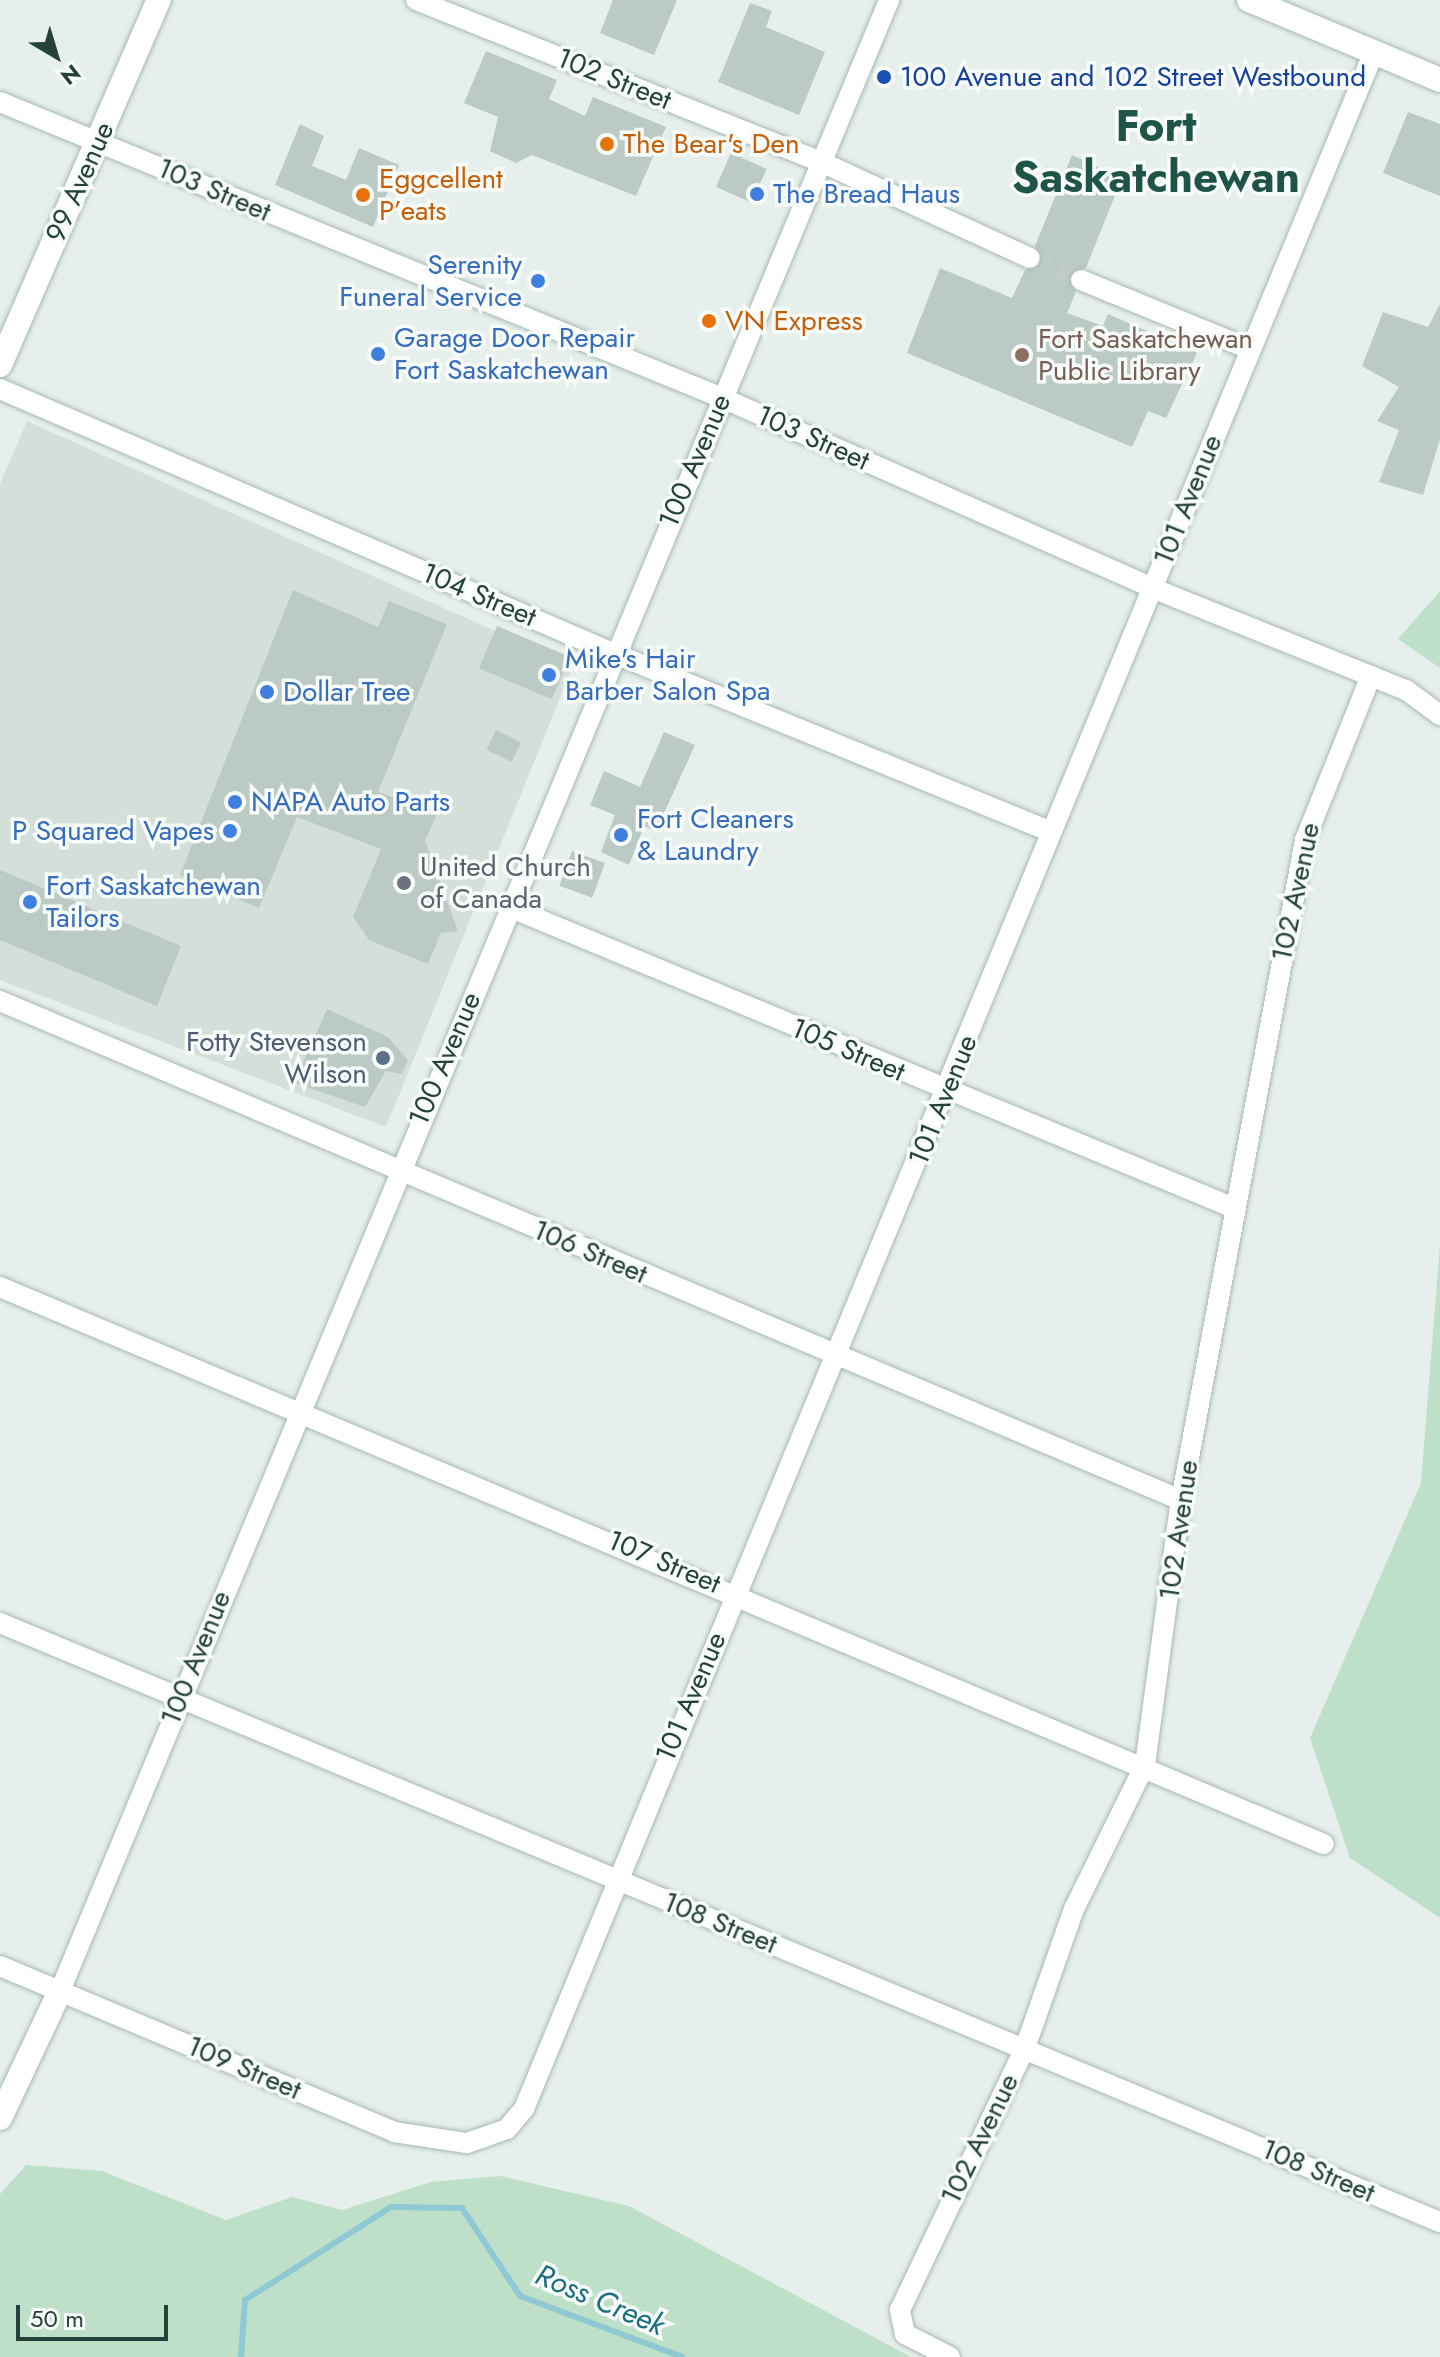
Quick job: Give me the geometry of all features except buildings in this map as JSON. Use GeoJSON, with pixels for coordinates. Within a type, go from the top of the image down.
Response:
{"type":"FeatureCollection","features":[{"type":"Feature","properties":{"kind":"main road","name":"99 Avenue"},"geometry":{"type":"LineString","coordinates":[[0,365],[159,0]]}},
{"type":"Feature","properties":{"kind":"main road"},"geometry":{"type":"LineString","coordinates":[[1249,0],[1440,80]]}},
{"type":"Feature","properties":{"kind":"main road","name":"100 Avenue"},"geometry":{"type":"LineString","coordinates":[[0,2118],[60,1991]]}},
{"type":"Feature","properties":{"kind":"street","name":"102 Street"},"geometry":{"type":"LineString","coordinates":[[416,0],[819,161],[1030,258]]}},
{"type":"Feature","properties":{"kind":"street","name":"100 Avenue"},"geometry":{"type":"LineString","coordinates":[[60,1991],[613,653],[889,0]]}},
{"type":"Feature","properties":{"kind":"street","name":"101 Avenue"},"geometry":{"type":"LineString","coordinates":[[494,2134],[507,2129],[537,2084],[616,1880],[735,1591],[838,1355],[1050,831],[1374,52]]}},
{"type":"Feature","properties":{"kind":"street","name":"103 Street"},"geometry":{"type":"LineString","coordinates":[[0,102],[722,398],[1152,588],[1406,690],[1440,715]]}},
{"type":"Feature","properties":{"kind":"street"},"geometry":{"type":"LineString","coordinates":[[1081,280],[1249,349]]}},
{"type":"Feature","properties":{"kind":"street","name":"104 Street"},"geometry":{"type":"LineString","coordinates":[[0,389],[613,653],[1050,831]]}},
{"type":"Feature","properties":{"kind":"street","name":"102 Avenue"},"geometry":{"type":"LineString","coordinates":[[950,2357],[905,2334],[900,2310],[1025,2048],[1074,1909],[1145,1765],[1181,1500],[1310,817],[1371,676]]}},
{"type":"Feature","properties":{"kind":"street","name":"105 Street"},"geometry":{"type":"LineString","coordinates":[[509,907],[1234,1208]]}},
{"type":"Feature","properties":{"kind":"street","name":"106 Street"},"geometry":{"type":"LineString","coordinates":[[0,1001],[1181,1500]]}},
{"type":"Feature","properties":{"kind":"street","name":"107 Street"},"geometry":{"type":"LineString","coordinates":[[0,1287],[735,1591],[1324,1844]]}},
{"type":"Feature","properties":{"kind":"street","name":"108 Street"},"geometry":{"type":"LineString","coordinates":[[0,1623],[1440,2222]]}},
{"type":"Feature","properties":{"kind":"street","name":"109 Street"},"geometry":{"type":"LineString","coordinates":[[0,1966],[394,2132],[467,2143],[494,2134]]}},
{"type":"Feature","properties":{"kind":"shaded area"},"geometry":{"type":"Polygon","coordinates":[[[27,421],[573,666],[386,1127],[0,980],[0,484],[27,421]]]}},
{"type":"Feature","properties":{"kind":"green space"},"geometry":{"type":"Polygon","coordinates":[[[1440,591],[1440,668],[1398,639],[1440,591]]]}},
{"type":"Feature","properties":{"kind":"green space"},"geometry":{"type":"Polygon","coordinates":[[[1440,1245],[1440,1918],[1350,1858],[1310,1738],[1421,1483],[1440,1245]]]}},
{"type":"Feature","properties":{"kind":"green space"},"geometry":{"type":"Polygon","coordinates":[[[26,2165],[102,2171],[226,2220],[292,2197],[342,2210],[431,2182],[501,2176],[629,2206],[911,2357],[0,2357],[0,2194],[26,2165]]]}},
{"type":"Feature","properties":{"kind":"waterway","name":"Ross Creek"},"geometry":{"type":"LineString","coordinates":[[241,2357],[245,2300],[391,2207],[462,2208],[520,2296],[682,2357]]}},
{"type":"Feature","properties":{"kind":"tunnel"},"geometry":{"type":"LineString","coordinates":[[1030,258],[1081,280]]}},
{"type":"Feature","properties":{"kind":"place","name":"100 Avenue and 102 Street Westbound"},"geometry":{"type":"Point","coordinates":[884,77]}},
{"type":"Feature","properties":{"kind":"place","name":"The Bear's Den"},"geometry":{"type":"Point","coordinates":[607,144]}},
{"type":"Feature","properties":{"kind":"place","name":"The Bread Haus"},"geometry":{"type":"Point","coordinates":[757,194]}},
{"type":"Feature","properties":{"kind":"place","name":"Eggcellent P’eats"},"geometry":{"type":"Point","coordinates":[363,195]}},
{"type":"Feature","properties":{"kind":"place","name":"Serenity Funeral Service"},"geometry":{"type":"Point","coordinates":[538,281]}},
{"type":"Feature","properties":{"kind":"place","name":"VN Express"},"geometry":{"type":"Point","coordinates":[709,321]}},
{"type":"Feature","properties":{"kind":"place","name":"Garage Door Repair Fort Saskatchewan"},"geometry":{"type":"Point","coordinates":[378,354]}},
{"type":"Feature","properties":{"kind":"place","name":"Fort Saskatchewan Public Library"},"geometry":{"type":"Point","coordinates":[1022,355]}},
{"type":"Feature","properties":{"kind":"place","name":"Mike's Hair Barber Salon Spa"},"geometry":{"type":"Point","coordinates":[549,675]}},
{"type":"Feature","properties":{"kind":"place","name":"Dollar Tree"},"geometry":{"type":"Point","coordinates":[267,692]}},
{"type":"Feature","properties":{"kind":"place","name":"NAPA Auto Parts"},"geometry":{"type":"Point","coordinates":[235,802]}},
{"type":"Feature","properties":{"kind":"place","name":"P Squared Vapes"},"geometry":{"type":"Point","coordinates":[230,831]}},
{"type":"Feature","properties":{"kind":"place","name":"Fort Cleaners & Laundry"},"geometry":{"type":"Point","coordinates":[621,835]}},
{"type":"Feature","properties":{"kind":"place","name":"United Church of Canada"},"geometry":{"type":"Point","coordinates":[404,883]}},
{"type":"Feature","properties":{"kind":"place","name":"Fort Saskatchewan Tailors"},"geometry":{"type":"Point","coordinates":[30,902]}},
{"type":"Feature","properties":{"kind":"place","name":"Fotty Stevenson Wilson"},"geometry":{"type":"Point","coordinates":[383,1058]}},
{"type":"Feature","properties":{"kind":"district","name":"Fort Saskatchewan"},"geometry":{"type":"Point","coordinates":[1156,152]}}]}
